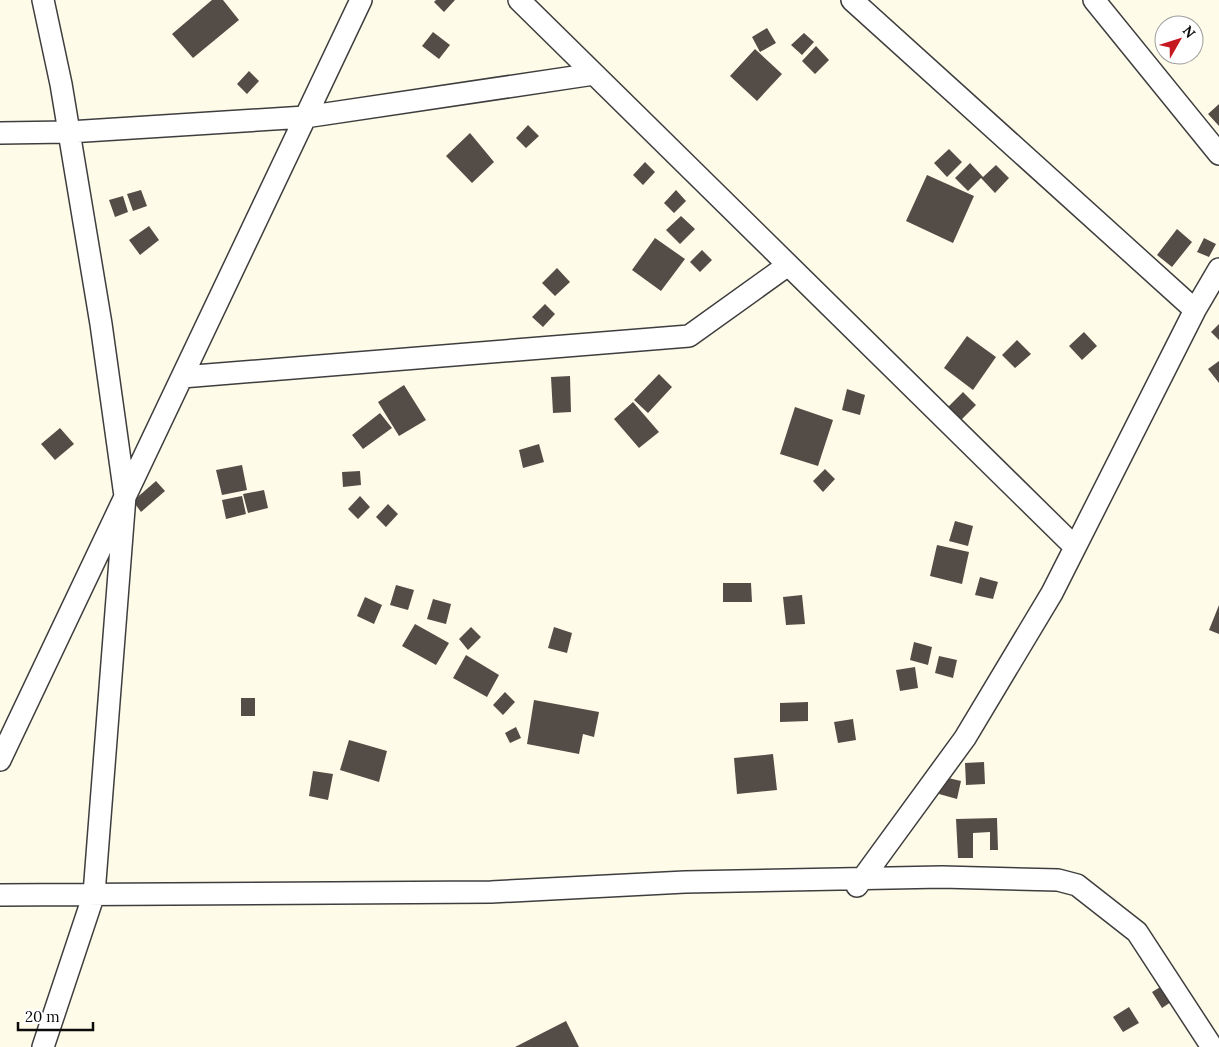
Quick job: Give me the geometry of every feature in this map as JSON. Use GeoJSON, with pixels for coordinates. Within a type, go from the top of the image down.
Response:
{"type":"FeatureCollection","features":[{"type":"Feature","properties":{"kind":"street"},"geometry":{"type":"LineString","coordinates":[[43,0],[69,132],[101,324],[126,496],[94,894],[43,1047]]}},
{"type":"Feature","properties":{"kind":"street"},"geometry":{"type":"LineString","coordinates":[[0,760],[361,0]]}},
{"type":"Feature","properties":{"kind":"street"},"geometry":{"type":"LineString","coordinates":[[519,0],[1075,547]]}},
{"type":"Feature","properties":{"kind":"street"},"geometry":{"type":"LineString","coordinates":[[852,0],[1195,310]]}},
{"type":"Feature","properties":{"kind":"street"},"geometry":{"type":"LineString","coordinates":[[1094,0],[1219,154]]}},
{"type":"Feature","properties":{"kind":"street"},"geometry":{"type":"LineString","coordinates":[[0,133],[69,132],[306,118],[594,74]]}},
{"type":"Feature","properties":{"kind":"street"},"geometry":{"type":"LineString","coordinates":[[182,377],[689,336],[788,265]]}},
{"type":"Feature","properties":{"kind":"street"},"geometry":{"type":"LineString","coordinates":[[857,885],[965,738],[1052,593],[1195,310],[1219,269]]}},
{"type":"Feature","properties":{"kind":"street"},"geometry":{"type":"LineString","coordinates":[[0,895],[491,892],[685,882],[857,885],[942,877],[1058,880],[1077,885],[1138,932],[1212,1047]]}},
{"type":"Feature","properties":{"kind":"building"},"geometry":{"type":"Polygon","coordinates":[[[212,0],[223,0],[239,20],[193,58],[172,34],[212,0]]]}},
{"type":"Feature","properties":{"kind":"building"},"geometry":{"type":"Polygon","coordinates":[[[436,0],[455,0],[444,12],[434,2],[436,0]]]}},
{"type":"Feature","properties":{"kind":"building"},"geometry":{"type":"Polygon","coordinates":[[[767,28],[776,43],[760,52],[752,37],[767,28]]]}},
{"type":"Feature","properties":{"kind":"building"},"geometry":{"type":"Polygon","coordinates":[[[433,32],[450,45],[439,59],[422,46],[433,32]]]}},
{"type":"Feature","properties":{"kind":"building"},"geometry":{"type":"Polygon","coordinates":[[[804,33],[814,42],[802,55],[791,45],[804,33]]]}},
{"type":"Feature","properties":{"kind":"building"},"geometry":{"type":"Polygon","coordinates":[[[816,46],[829,60],[815,74],[802,61],[816,46]]]}},
{"type":"Feature","properties":{"kind":"building"},"geometry":{"type":"Polygon","coordinates":[[[755,49],[782,74],[757,101],[730,76],[755,49]]]}},
{"type":"Feature","properties":{"kind":"building"},"geometry":{"type":"Polygon","coordinates":[[[249,71],[259,81],[247,94],[237,84],[249,71]]]}},
{"type":"Feature","properties":{"kind":"building"},"geometry":{"type":"Polygon","coordinates":[[[1219,104],[1219,126],[1208,114],[1219,104]]]}},
{"type":"Feature","properties":{"kind":"building"},"geometry":{"type":"Polygon","coordinates":[[[528,125],[539,136],[526,148],[516,138],[528,125]]]}},
{"type":"Feature","properties":{"kind":"building"},"geometry":{"type":"Polygon","coordinates":[[[470,133],[494,162],[472,183],[446,156],[470,133]]]}},
{"type":"Feature","properties":{"kind":"building"},"geometry":{"type":"Polygon","coordinates":[[[949,149],[962,162],[947,177],[934,163],[949,149]]]}},
{"type":"Feature","properties":{"kind":"building"},"geometry":{"type":"Polygon","coordinates":[[[645,162],[655,172],[643,185],[633,175],[645,162]]]}},
{"type":"Feature","properties":{"kind":"building"},"geometry":{"type":"Polygon","coordinates":[[[970,163],[983,177],[996,165],[1009,178],[995,193],[981,178],[968,191],[955,178],[970,163]]]}},
{"type":"Feature","properties":{"kind":"building"},"geometry":{"type":"Polygon","coordinates":[[[927,175],[974,196],[953,243],[906,221],[927,175]]]}},
{"type":"Feature","properties":{"kind":"building"},"geometry":{"type":"Polygon","coordinates":[[[141,190],[147,206],[133,211],[127,194],[141,190]]]}},
{"type":"Feature","properties":{"kind":"building"},"geometry":{"type":"Polygon","coordinates":[[[676,190],[686,201],[674,213],[664,203],[676,190]]]}},
{"type":"Feature","properties":{"kind":"building"},"geometry":{"type":"Polygon","coordinates":[[[123,196],[128,212],[115,217],[109,200],[123,196]]]}},
{"type":"Feature","properties":{"kind":"building"},"geometry":{"type":"Polygon","coordinates":[[[681,216],[695,229],[680,244],[666,230],[681,216]]]}},
{"type":"Feature","properties":{"kind":"building"},"geometry":{"type":"Polygon","coordinates":[[[149,226],[159,240],[140,255],[129,240],[149,226]]]}},
{"type":"Feature","properties":{"kind":"building"},"geometry":{"type":"Polygon","coordinates":[[[1177,229],[1192,242],[1172,267],[1157,255],[1177,229]]]}},
{"type":"Feature","properties":{"kind":"building"},"geometry":{"type":"Polygon","coordinates":[[[655,238],[685,259],[661,291],[632,270],[655,238]]]}},
{"type":"Feature","properties":{"kind":"building"},"geometry":{"type":"Polygon","coordinates":[[[1204,238],[1216,244],[1209,257],[1197,252],[1204,238]]]}},
{"type":"Feature","properties":{"kind":"building"},"geometry":{"type":"Polygon","coordinates":[[[702,250],[712,260],[700,272],[690,262],[702,250]]]}},
{"type":"Feature","properties":{"kind":"building"},"geometry":{"type":"Polygon","coordinates":[[[557,268],[570,282],[555,296],[542,283],[557,268]]]}},
{"type":"Feature","properties":{"kind":"building"},"geometry":{"type":"Polygon","coordinates":[[[545,304],[555,314],[543,327],[532,317],[545,304]]]}},
{"type":"Feature","properties":{"kind":"building"},"geometry":{"type":"Polygon","coordinates":[[[1219,324],[1219,340],[1211,332],[1219,324]]]}},
{"type":"Feature","properties":{"kind":"building"},"geometry":{"type":"Polygon","coordinates":[[[1084,332],[1097,346],[1082,360],[1069,346],[1084,332]]]}},
{"type":"Feature","properties":{"kind":"building"},"geometry":{"type":"Polygon","coordinates":[[[967,336],[996,357],[973,390],[944,368],[967,336]]]}},
{"type":"Feature","properties":{"kind":"building"},"geometry":{"type":"Polygon","coordinates":[[[1017,340],[1031,354],[1015,368],[1002,355],[1017,340]]]}},
{"type":"Feature","properties":{"kind":"building"},"geometry":{"type":"Polygon","coordinates":[[[1219,361],[1219,383],[1208,369],[1219,361]]]}},
{"type":"Feature","properties":{"kind":"building"},"geometry":{"type":"Polygon","coordinates":[[[659,374],[672,387],[648,413],[634,400],[659,374]]]}},
{"type":"Feature","properties":{"kind":"building"},"geometry":{"type":"Polygon","coordinates":[[[570,376],[571,412],[553,413],[551,377],[570,376]]]}},
{"type":"Feature","properties":{"kind":"building"},"geometry":{"type":"Polygon","coordinates":[[[404,385],[426,420],[399,436],[378,402],[404,385]]]}},
{"type":"Feature","properties":{"kind":"building"},"geometry":{"type":"Polygon","coordinates":[[[847,389],[865,395],[860,415],[842,410],[847,389]]]}},
{"type":"Feature","properties":{"kind":"building"},"geometry":{"type":"Polygon","coordinates":[[[963,392],[976,405],[961,420],[948,407],[963,392]]]}},
{"type":"Feature","properties":{"kind":"building"},"geometry":{"type":"Polygon","coordinates":[[[633,402],[659,432],[639,448],[614,419],[633,402]]]}},
{"type":"Feature","properties":{"kind":"building"},"geometry":{"type":"Polygon","coordinates":[[[795,407],[833,420],[818,466],[780,454],[795,407]]]}},
{"type":"Feature","properties":{"kind":"building"},"geometry":{"type":"Polygon","coordinates":[[[380,413],[392,428],[363,449],[352,435],[380,413]]]}},
{"type":"Feature","properties":{"kind":"building"},"geometry":{"type":"Polygon","coordinates":[[[60,428],[74,444],[55,460],[41,444],[60,428]]]}},
{"type":"Feature","properties":{"kind":"building"},"geometry":{"type":"Polygon","coordinates":[[[539,444],[544,462],[523,468],[519,450],[539,444]]]}},
{"type":"Feature","properties":{"kind":"building"},"geometry":{"type":"Polygon","coordinates":[[[242,465],[247,490],[222,495],[216,470],[242,465]]]}},
{"type":"Feature","properties":{"kind":"building"},"geometry":{"type":"Polygon","coordinates":[[[825,469],[835,479],[823,492],[813,481],[825,469]]]}},
{"type":"Feature","properties":{"kind":"building"},"geometry":{"type":"Polygon","coordinates":[[[360,471],[361,485],[343,487],[342,472],[360,471]]]}},
{"type":"Feature","properties":{"kind":"building"},"geometry":{"type":"Polygon","coordinates":[[[156,481],[165,491],[141,512],[133,501],[156,481]]]}},
{"type":"Feature","properties":{"kind":"building"},"geometry":{"type":"Polygon","coordinates":[[[264,490],[268,508],[248,513],[243,494],[264,490]]]}},
{"type":"Feature","properties":{"kind":"building"},"geometry":{"type":"Polygon","coordinates":[[[242,496],[246,514],[226,519],[222,500],[242,496]]]}},
{"type":"Feature","properties":{"kind":"building"},"geometry":{"type":"Polygon","coordinates":[[[360,496],[370,507],[358,519],[348,509],[360,496]]]}},
{"type":"Feature","properties":{"kind":"building"},"geometry":{"type":"Polygon","coordinates":[[[388,504],[398,514],[386,527],[376,517],[388,504]]]}},
{"type":"Feature","properties":{"kind":"building"},"geometry":{"type":"Polygon","coordinates":[[[955,521],[973,526],[968,546],[949,541],[955,521]]]}},
{"type":"Feature","properties":{"kind":"building"},"geometry":{"type":"Polygon","coordinates":[[[937,545],[969,552],[962,584],[930,576],[937,545]]]}},
{"type":"Feature","properties":{"kind":"building"},"geometry":{"type":"Polygon","coordinates":[[[980,577],[998,582],[993,599],[975,595],[980,577]]]}},
{"type":"Feature","properties":{"kind":"building"},"geometry":{"type":"Polygon","coordinates":[[[723,583],[751,583],[752,602],[723,602],[723,583]]]}},
{"type":"Feature","properties":{"kind":"building"},"geometry":{"type":"Polygon","coordinates":[[[396,585],[414,590],[408,610],[390,605],[396,585]]]}},
{"type":"Feature","properties":{"kind":"building"},"geometry":{"type":"Polygon","coordinates":[[[802,595],[805,624],[786,625],[783,597],[802,595]]]}},
{"type":"Feature","properties":{"kind":"building"},"geometry":{"type":"Polygon","coordinates":[[[365,597],[382,605],[374,624],[357,616],[365,597]]]}},
{"type":"Feature","properties":{"kind":"building"},"geometry":{"type":"Polygon","coordinates":[[[433,599],[451,604],[446,624],[427,619],[433,599]]]}},
{"type":"Feature","properties":{"kind":"building"},"geometry":{"type":"Polygon","coordinates":[[[1219,605],[1219,634],[1209,630],[1219,605]]]}},
{"type":"Feature","properties":{"kind":"building"},"geometry":{"type":"Polygon","coordinates":[[[415,624],[449,643],[436,665],[402,646],[415,624]]]}},
{"type":"Feature","properties":{"kind":"building"},"geometry":{"type":"Polygon","coordinates":[[[471,627],[481,637],[468,650],[459,639],[471,627]]]}},
{"type":"Feature","properties":{"kind":"building"},"geometry":{"type":"Polygon","coordinates":[[[554,627],[572,633],[567,653],[548,648],[554,627]]]}},
{"type":"Feature","properties":{"kind":"building"},"geometry":{"type":"Polygon","coordinates":[[[914,642],[932,647],[928,665],[910,660],[914,642]]]}},
{"type":"Feature","properties":{"kind":"building"},"geometry":{"type":"Polygon","coordinates":[[[466,655],[499,675],[487,697],[453,678],[466,655]]]}},
{"type":"Feature","properties":{"kind":"building"},"geometry":{"type":"Polygon","coordinates":[[[939,656],[957,660],[953,678],[935,673],[939,656]]]}},
{"type":"Feature","properties":{"kind":"building"},"geometry":{"type":"Polygon","coordinates":[[[915,667],[918,688],[900,691],[896,670],[915,667]]]}},
{"type":"Feature","properties":{"kind":"building"},"geometry":{"type":"Polygon","coordinates":[[[505,692],[515,702],[503,715],[493,705],[505,692]]]}},
{"type":"Feature","properties":{"kind":"building"},"geometry":{"type":"Polygon","coordinates":[[[241,698],[255,698],[255,716],[241,716],[241,698]]]}},
{"type":"Feature","properties":{"kind":"building"},"geometry":{"type":"Polygon","coordinates":[[[534,700],[599,712],[594,737],[583,734],[579,754],[527,744],[534,700]]]}},
{"type":"Feature","properties":{"kind":"building"},"geometry":{"type":"Polygon","coordinates":[[[808,702],[808,721],[780,722],[780,703],[808,702]]]}},
{"type":"Feature","properties":{"kind":"building"},"geometry":{"type":"Polygon","coordinates":[[[853,719],[856,740],[838,743],[834,722],[853,719]]]}},
{"type":"Feature","properties":{"kind":"building"},"geometry":{"type":"Polygon","coordinates":[[[516,727],[521,738],[510,743],[505,733],[516,727]]]}},
{"type":"Feature","properties":{"kind":"building"},"geometry":{"type":"Polygon","coordinates":[[[349,740],[387,751],[379,782],[340,770],[349,740]]]}},
{"type":"Feature","properties":{"kind":"building"},"geometry":{"type":"Polygon","coordinates":[[[773,754],[777,790],[737,794],[734,758],[773,754]]]}},
{"type":"Feature","properties":{"kind":"building"},"geometry":{"type":"Polygon","coordinates":[[[984,762],[985,784],[966,785],[965,763],[984,762]]]}},
{"type":"Feature","properties":{"kind":"building"},"geometry":{"type":"Polygon","coordinates":[[[313,771],[333,774],[328,800],[309,796],[313,771]]]}},
{"type":"Feature","properties":{"kind":"building"},"geometry":{"type":"Polygon","coordinates":[[[944,777],[961,781],[957,799],[939,794],[944,777]]]}},
{"type":"Feature","properties":{"kind":"building"},"geometry":{"type":"Polygon","coordinates":[[[997,818],[998,850],[990,850],[990,832],[973,833],[973,858],[958,858],[956,819],[997,818]]]}},
{"type":"Feature","properties":{"kind":"building"},"geometry":{"type":"Polygon","coordinates":[[[1167,983],[1177,998],[1162,1008],[1152,992],[1167,983]]]}},
{"type":"Feature","properties":{"kind":"building"},"geometry":{"type":"Polygon","coordinates":[[[1129,1007],[1139,1023],[1123,1032],[1113,1017],[1129,1007]]]}},
{"type":"Feature","properties":{"kind":"building"},"geometry":{"type":"Polygon","coordinates":[[[566,1021],[579,1047],[515,1047],[566,1021]]]}}]}
